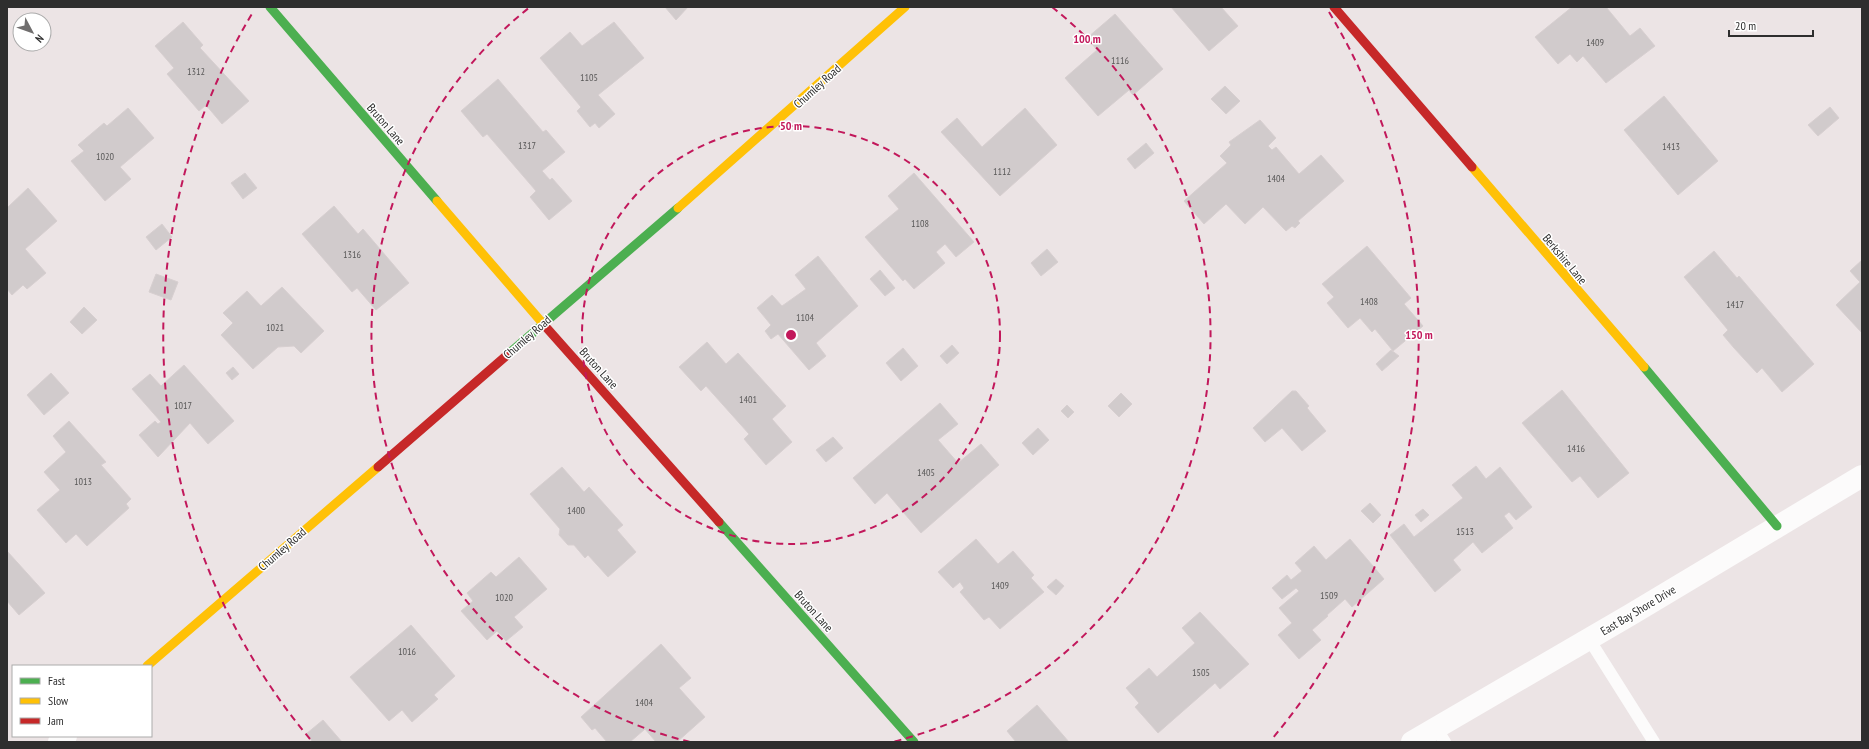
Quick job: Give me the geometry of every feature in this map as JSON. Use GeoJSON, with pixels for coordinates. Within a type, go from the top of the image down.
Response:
{"type":"FeatureCollection","features":[{"type":"Feature","properties":{"kind":"street","name":"Bruton Lane"},"geometry":{"type":"LineString","coordinates":[[270,7],[543,323],[914,742]]}},
{"type":"Feature","properties":{"kind":"street","name":"Chumley Road"},"geometry":{"type":"LineString","coordinates":[[148,665],[752,144],[906,7]]}},
{"type":"Feature","properties":{"kind":"street","name":"Berkshire Lane"},"geometry":{"type":"LineString","coordinates":[[1334,7],[1702,436],[1777,526]]}},
{"type":"Feature","properties":{"kind":"street","name":"East Bay Shore Drive"},"geometry":{"type":"LineString","coordinates":[[1412,742],[1441,735],[1589,639],[1862,476]]}},
{"type":"Feature","properties":{"kind":"lane"},"geometry":{"type":"LineString","coordinates":[[1589,639],[1654,742]]}},
{"type":"Feature","properties":{"kind":"building"},"geometry":{"type":"Polygon","coordinates":[[[665,7],[688,7],[676,20],[665,7]]]}},
{"type":"Feature","properties":{"kind":"building"},"geometry":{"type":"Polygon","coordinates":[[[1171,7],[1221,7],[1238,26],[1209,51],[1171,7]]]}},
{"type":"Feature","properties":{"kind":"building"},"geometry":{"type":"Polygon","coordinates":[[[1572,7],[1606,7],[1630,36],[1640,28],[1655,46],[1606,83],[1583,56],[1577,62],[1570,54],[1558,64],[1535,37],[1572,7]]]}},
{"type":"Feature","properties":{"kind":"building"},"geometry":{"type":"Polygon","coordinates":[[[1115,14],[1163,69],[1133,95],[1129,90],[1098,116],[1065,78],[1097,50],[1087,38],[1115,14]]]}},
{"type":"Feature","properties":{"kind":"building"},"geometry":{"type":"Polygon","coordinates":[[[183,22],[203,45],[200,48],[249,101],[222,124],[206,105],[199,111],[167,74],[174,68],[155,46],[183,22]]]}},
{"type":"Feature","properties":{"kind":"building"},"geometry":{"type":"Polygon","coordinates":[[[614,22],[644,58],[598,95],[615,114],[599,128],[595,123],[590,127],[577,111],[581,107],[540,58],[570,32],[582,46],[614,22]]]}},
{"type":"Feature","properties":{"kind":"building"},"geometry":{"type":"Polygon","coordinates":[[[498,79],[543,132],[546,130],[565,152],[542,171],[550,180],[552,178],[572,201],[549,220],[530,197],[536,191],[487,134],[483,137],[461,111],[498,79]]]}},
{"type":"Feature","properties":{"kind":"building"},"geometry":{"type":"Polygon","coordinates":[[[1225,86],[1240,101],[1226,114],[1211,99],[1225,86]]]}},
{"type":"Feature","properties":{"kind":"building"},"geometry":{"type":"Polygon","coordinates":[[[1664,96],[1718,161],[1678,195],[1624,130],[1664,96]]]}},
{"type":"Feature","properties":{"kind":"building"},"geometry":{"type":"Polygon","coordinates":[[[1830,107],[1839,118],[1818,136],[1808,125],[1830,107]]]}},
{"type":"Feature","properties":{"kind":"building"},"geometry":{"type":"Polygon","coordinates":[[[128,108],[154,138],[120,167],[131,179],[105,201],[71,161],[84,151],[78,145],[104,123],[107,126],[128,108]]]}},
{"type":"Feature","properties":{"kind":"building"},"geometry":{"type":"Polygon","coordinates":[[[1025,108],[1057,145],[1000,196],[941,132],[957,118],[982,147],[1025,108]]]}},
{"type":"Feature","properties":{"kind":"building"},"geometry":{"type":"Polygon","coordinates":[[[1260,120],[1276,138],[1268,146],[1272,150],[1276,147],[1299,174],[1321,155],[1344,181],[1298,221],[1300,223],[1295,228],[1292,226],[1286,231],[1263,207],[1245,224],[1226,204],[1204,224],[1184,201],[1227,163],[1220,156],[1231,145],[1229,142],[1260,120]]]}},
{"type":"Feature","properties":{"kind":"building"},"geometry":{"type":"Polygon","coordinates":[[[1146,143],[1154,153],[1135,169],[1127,159],[1146,143]]]}},
{"type":"Feature","properties":{"kind":"building"},"geometry":{"type":"Polygon","coordinates":[[[245,173],[257,188],[243,199],[231,183],[245,173]]]}},
{"type":"Feature","properties":{"kind":"building"},"geometry":{"type":"Polygon","coordinates":[[[914,173],[974,242],[956,257],[945,244],[936,252],[945,263],[914,289],[905,279],[903,281],[865,237],[899,209],[888,196],[914,173]]]}},
{"type":"Feature","properties":{"kind":"building"},"geometry":{"type":"Polygon","coordinates":[[[28,188],[57,221],[25,249],[46,273],[27,289],[23,285],[12,295],[7,289],[7,208],[28,188]]]}},
{"type":"Feature","properties":{"kind":"building"},"geometry":{"type":"Polygon","coordinates":[[[334,206],[358,234],[363,229],[409,283],[376,310],[357,288],[352,292],[302,234],[334,206]]]}},
{"type":"Feature","properties":{"kind":"building"},"geometry":{"type":"Polygon","coordinates":[[[162,224],[172,237],[156,250],[146,237],[162,224]]]}},
{"type":"Feature","properties":{"kind":"building"},"geometry":{"type":"Polygon","coordinates":[[[1367,246],[1411,298],[1404,304],[1423,326],[1393,351],[1375,329],[1372,332],[1360,318],[1348,328],[1327,303],[1334,297],[1322,284],[1367,246]]]}},
{"type":"Feature","properties":{"kind":"building"},"geometry":{"type":"Polygon","coordinates":[[[1047,249],[1058,262],[1041,276],[1031,263],[1047,249]]]}},
{"type":"Feature","properties":{"kind":"building"},"geometry":{"type":"Polygon","coordinates":[[[1714,251],[1737,278],[1739,276],[1814,364],[1782,392],[1762,368],[1757,373],[1734,348],[1723,335],[1728,330],[1684,277],[1714,251]]]}},
{"type":"Feature","properties":{"kind":"building"},"geometry":{"type":"Polygon","coordinates":[[[818,256],[858,306],[816,343],[826,356],[809,370],[778,334],[771,339],[765,331],[771,325],[757,308],[772,295],[782,306],[806,289],[795,275],[818,256]]]}},
{"type":"Feature","properties":{"kind":"building"},"geometry":{"type":"Polygon","coordinates":[[[1862,260],[1862,333],[1836,305],[1860,282],[1850,271],[1862,260]]]}},
{"type":"Feature","properties":{"kind":"building"},"geometry":{"type":"Polygon","coordinates":[[[880,270],[895,288],[885,296],[870,279],[880,270]]]}},
{"type":"Feature","properties":{"kind":"building"},"geometry":{"type":"Polygon","coordinates":[[[156,274],[178,282],[171,300],[149,292],[156,274]]]}},
{"type":"Feature","properties":{"kind":"building"},"geometry":{"type":"Polygon","coordinates":[[[282,287],[324,331],[301,353],[294,346],[278,347],[253,369],[221,335],[233,323],[223,313],[247,291],[261,306],[282,287]]]}},
{"type":"Feature","properties":{"kind":"building"},"geometry":{"type":"Polygon","coordinates":[[[84,307],[97,320],[82,334],[70,322],[84,307]]]}},
{"type":"Feature","properties":{"kind":"building"},"geometry":{"type":"Polygon","coordinates":[[[707,342],[726,364],[738,353],[786,406],[772,419],[792,442],[766,465],[744,439],[749,434],[706,386],[701,391],[679,367],[707,342]]]}},
{"type":"Feature","properties":{"kind":"building"},"geometry":{"type":"Polygon","coordinates":[[[952,345],[959,353],[947,364],[940,356],[952,345]]]}},
{"type":"Feature","properties":{"kind":"building"},"geometry":{"type":"Polygon","coordinates":[[[903,348],[918,366],[901,381],[886,363],[903,348]]]}},
{"type":"Feature","properties":{"kind":"building"},"geometry":{"type":"Polygon","coordinates":[[[1391,350],[1399,356],[1382,371],[1376,364],[1391,350]]]}},
{"type":"Feature","properties":{"kind":"building"},"geometry":{"type":"Polygon","coordinates":[[[184,365],[234,421],[208,444],[190,423],[158,457],[139,435],[155,421],[158,424],[161,422],[132,389],[150,374],[161,386],[184,365]]]}},
{"type":"Feature","properties":{"kind":"building"},"geometry":{"type":"Polygon","coordinates":[[[233,367],[239,374],[232,380],[226,373],[233,367]]]}},
{"type":"Feature","properties":{"kind":"building"},"geometry":{"type":"Polygon","coordinates":[[[51,373],[69,393],[44,415],[27,395],[51,373]]]}},
{"type":"Feature","properties":{"kind":"building"},"geometry":{"type":"Polygon","coordinates":[[[1562,390],[1629,473],[1598,498],[1580,476],[1572,482],[1522,423],[1562,390]]]}},
{"type":"Feature","properties":{"kind":"building"},"geometry":{"type":"Polygon","coordinates":[[[1292,391],[1296,391],[1309,406],[1307,408],[1326,431],[1302,451],[1282,428],[1265,442],[1253,428],[1292,391]]]}},
{"type":"Feature","properties":{"kind":"building"},"geometry":{"type":"Polygon","coordinates":[[[1121,393],[1132,404],[1119,417],[1108,406],[1121,393]]]}},
{"type":"Feature","properties":{"kind":"building"},"geometry":{"type":"Polygon","coordinates":[[[940,403],[958,424],[938,440],[958,463],[981,444],[999,465],[921,533],[887,493],[875,504],[853,478],[940,403]]]}},
{"type":"Feature","properties":{"kind":"building"},"geometry":{"type":"Polygon","coordinates":[[[1067,405],[1074,412],[1068,418],[1061,411],[1067,405]]]}},
{"type":"Feature","properties":{"kind":"building"},"geometry":{"type":"Polygon","coordinates":[[[69,421],[106,462],[101,465],[131,499],[126,504],[129,508],[87,546],[76,534],[66,543],[37,510],[60,490],[44,472],[66,452],[53,436],[69,421]]]}},
{"type":"Feature","properties":{"kind":"building"},"geometry":{"type":"Polygon","coordinates":[[[1038,428],[1049,440],[1033,455],[1022,443],[1038,428]]]}},
{"type":"Feature","properties":{"kind":"building"},"geometry":{"type":"Polygon","coordinates":[[[833,437],[843,448],[826,462],[816,450],[833,437]]]}},
{"type":"Feature","properties":{"kind":"building"},"geometry":{"type":"Polygon","coordinates":[[[1476,466],[1486,479],[1500,467],[1532,507],[1516,520],[1509,512],[1504,516],[1513,528],[1482,553],[1473,542],[1453,560],[1461,570],[1435,592],[1390,535],[1404,524],[1414,537],[1463,498],[1452,485],[1476,466]]]}},
{"type":"Feature","properties":{"kind":"building"},"geometry":{"type":"Polygon","coordinates":[[[562,467],[584,492],[589,487],[623,525],[617,530],[636,552],[608,577],[588,555],[585,558],[574,545],[568,545],[559,535],[560,529],[530,494],[562,467]]]}},
{"type":"Feature","properties":{"kind":"building"},"geometry":{"type":"Polygon","coordinates":[[[1370,503],[1381,515],[1373,523],[1361,511],[1370,503]]]}},
{"type":"Feature","properties":{"kind":"building"},"geometry":{"type":"Polygon","coordinates":[[[1423,509],[1429,515],[1421,522],[1415,515],[1423,509]]]}},
{"type":"Feature","properties":{"kind":"building"},"geometry":{"type":"Polygon","coordinates":[[[976,539],[998,564],[1013,551],[1034,575],[1031,578],[1044,592],[1000,629],[989,617],[984,620],[960,592],[964,588],[960,582],[953,588],[938,572],[976,539]]]}},
{"type":"Feature","properties":{"kind":"building"},"geometry":{"type":"Polygon","coordinates":[[[1350,539],[1384,579],[1352,607],[1345,599],[1327,615],[1328,616],[1312,630],[1321,640],[1299,659],[1278,635],[1292,623],[1279,608],[1299,591],[1296,588],[1282,599],[1272,588],[1287,575],[1291,580],[1302,571],[1295,563],[1314,546],[1326,560],[1350,539]]]}},
{"type":"Feature","properties":{"kind":"building"},"geometry":{"type":"Polygon","coordinates":[[[7,551],[45,593],[19,615],[7,601],[7,551]]]}},
{"type":"Feature","properties":{"kind":"building"},"geometry":{"type":"Polygon","coordinates":[[[519,557],[547,589],[514,617],[523,627],[506,641],[497,631],[487,640],[461,611],[473,601],[467,593],[491,572],[496,577],[519,557]]]}},
{"type":"Feature","properties":{"kind":"building"},"geometry":{"type":"Polygon","coordinates":[[[1056,579],[1064,586],[1056,595],[1047,587],[1056,579]]]}},
{"type":"Feature","properties":{"kind":"building"},"geometry":{"type":"Polygon","coordinates":[[[1200,612],[1249,664],[1220,689],[1215,683],[1158,733],[1135,707],[1139,703],[1126,688],[1149,668],[1157,677],[1195,643],[1182,628],[1200,612]]]}},
{"type":"Feature","properties":{"kind":"building"},"geometry":{"type":"Polygon","coordinates":[[[411,625],[455,676],[434,695],[438,699],[412,722],[402,710],[389,721],[350,677],[411,625]]]}},
{"type":"Feature","properties":{"kind":"building"},"geometry":{"type":"Polygon","coordinates":[[[661,644],[691,678],[679,688],[705,717],[677,742],[656,742],[645,729],[630,742],[607,742],[595,728],[592,730],[581,717],[661,644]]]}},
{"type":"Feature","properties":{"kind":"building"},"geometry":{"type":"Polygon","coordinates":[[[1037,705],[1069,742],[1016,742],[1007,731],[1037,705]]]}},
{"type":"Feature","properties":{"kind":"building"},"geometry":{"type":"Polygon","coordinates":[[[323,720],[342,742],[310,742],[312,741],[306,734],[323,720]]]}},
{"type":"Feature","properties":{"kind":"traffic: fast"},"geometry":{"type":"LineString","coordinates":[[270,7],[437,201]]}},
{"type":"Feature","properties":{"kind":"traffic: fast"},"geometry":{"type":"LineString","coordinates":[[506,356],[678,208]]}},
{"type":"Feature","properties":{"kind":"traffic: fast"},"geometry":{"type":"LineString","coordinates":[[1644,367],[1777,526]]}},
{"type":"Feature","properties":{"kind":"traffic: fast"},"geometry":{"type":"LineString","coordinates":[[719,522],[914,742]]}},
{"type":"Feature","properties":{"kind":"traffic: slow"},"geometry":{"type":"LineString","coordinates":[[678,208],[905,7]]}},
{"type":"Feature","properties":{"kind":"traffic: slow"},"geometry":{"type":"LineString","coordinates":[[1472,167],[1644,367]]}},
{"type":"Feature","properties":{"kind":"traffic: slow"},"geometry":{"type":"LineString","coordinates":[[437,201],[545,326]]}},
{"type":"Feature","properties":{"kind":"traffic: slow"},"geometry":{"type":"LineString","coordinates":[[148,665],[378,467]]}},
{"type":"Feature","properties":{"kind":"traffic: jam"},"geometry":{"type":"LineString","coordinates":[[1334,7],[1472,167]]}},
{"type":"Feature","properties":{"kind":"traffic: jam"},"geometry":{"type":"LineString","coordinates":[[545,326],[719,522]]}},
{"type":"Feature","properties":{"kind":"traffic: jam"},"geometry":{"type":"LineString","coordinates":[[378,467],[506,356]]}}]}
